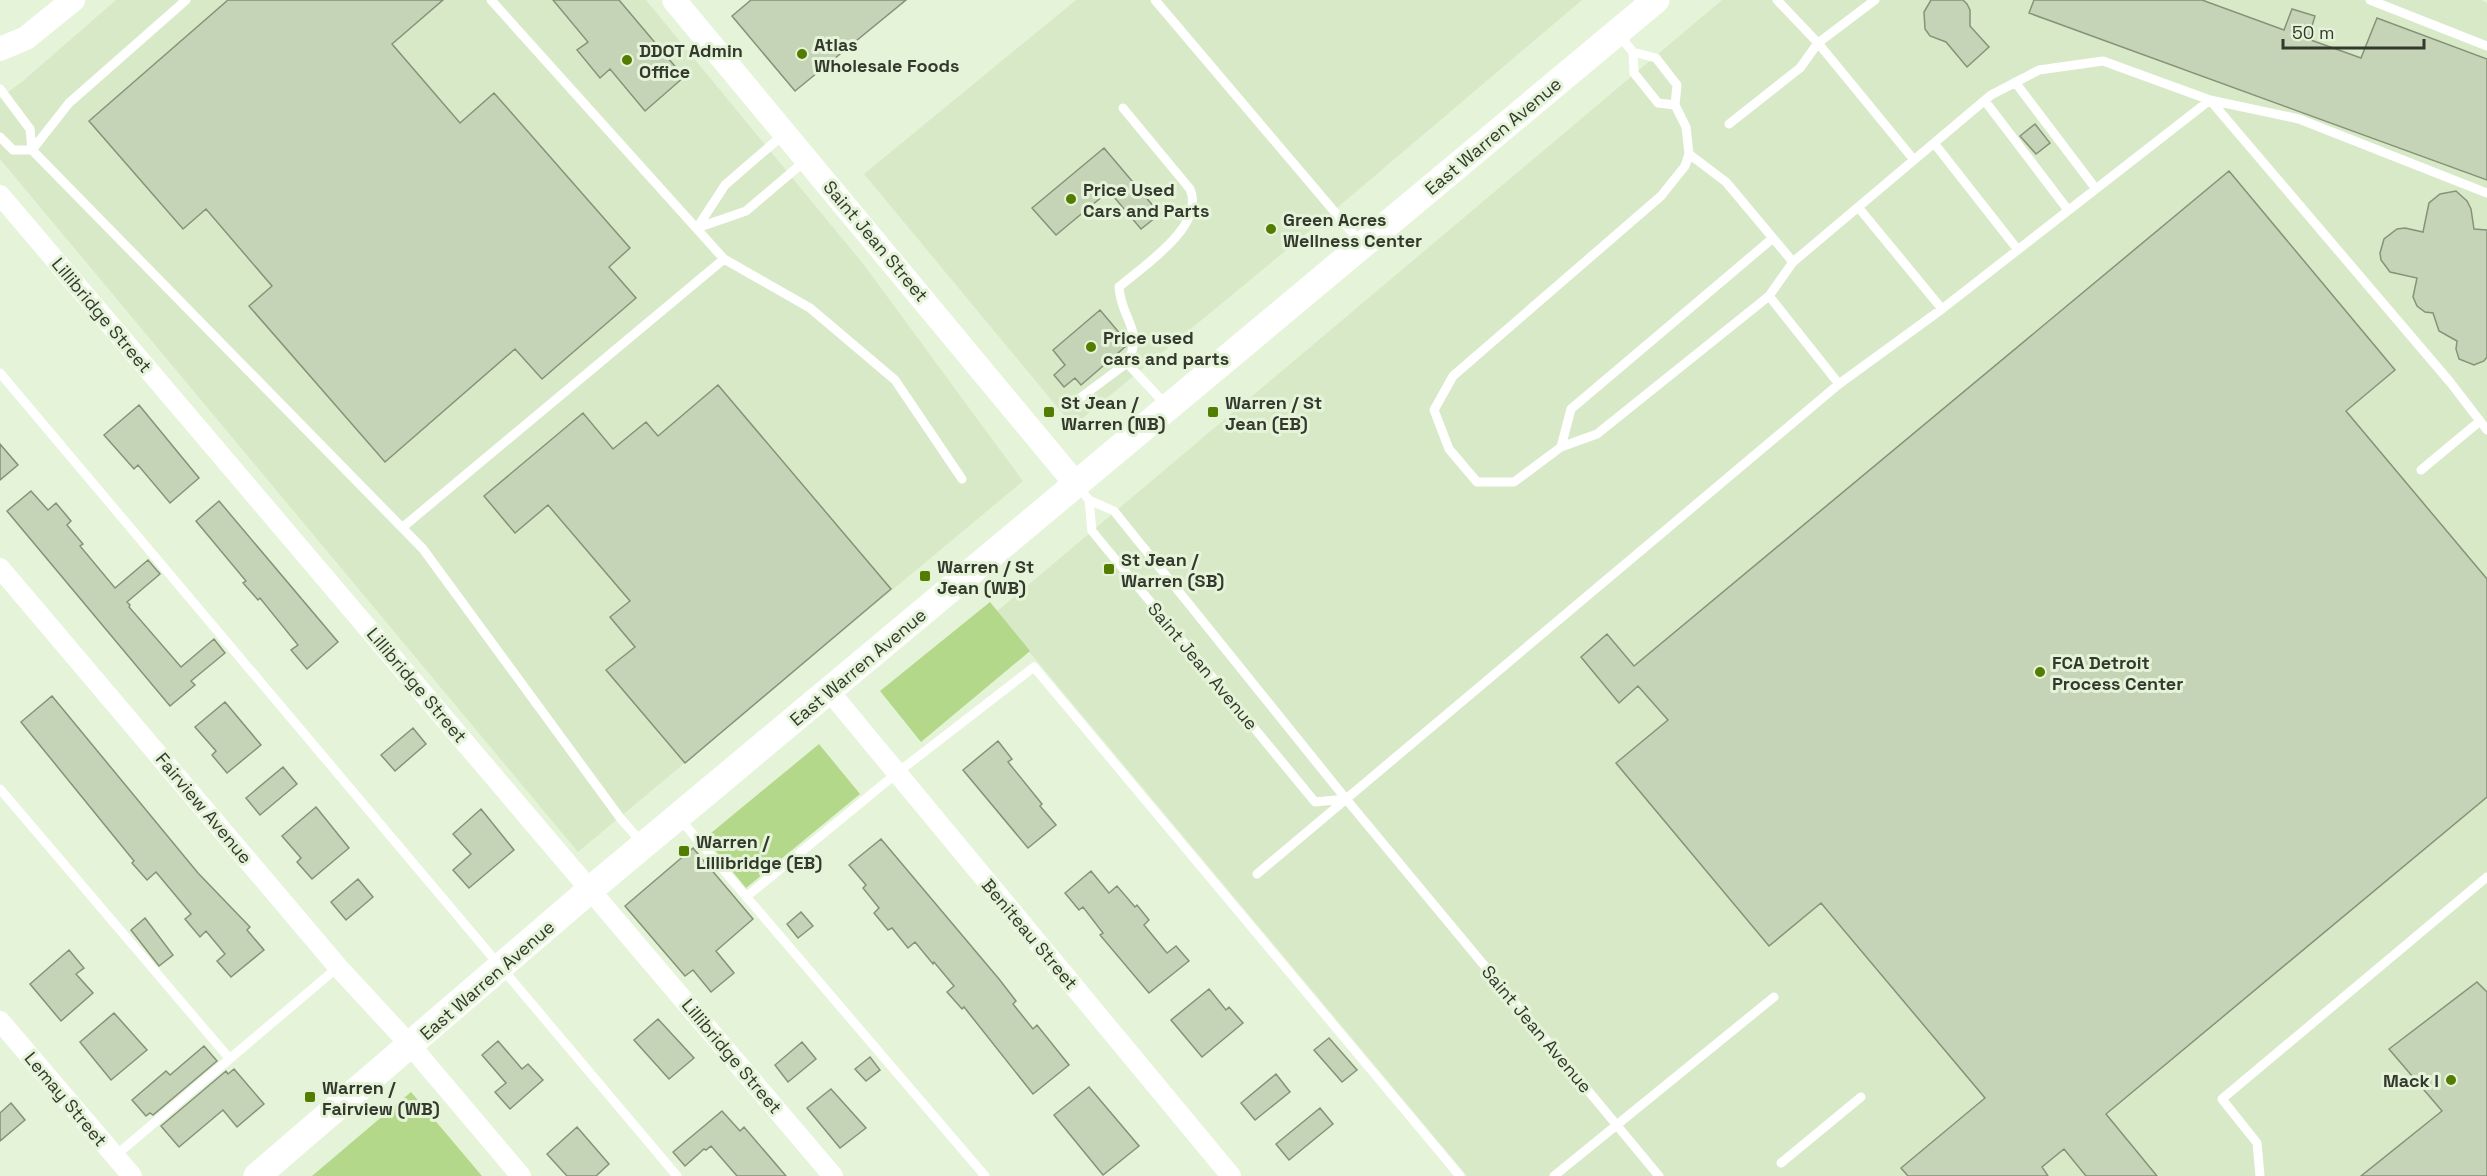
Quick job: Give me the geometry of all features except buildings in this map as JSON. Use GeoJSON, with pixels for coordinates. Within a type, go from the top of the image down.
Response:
{"type":"FeatureCollection","features":[{"type":"Feature","properties":{"kind":"main road","name":"East Warren Avenue"},"geometry":{"type":"LineString","coordinates":[[257,1176],[591,889],[830,692],[1083,492],[1168,408],[1362,245],[1625,42],[1656,0]]}},
{"type":"Feature","properties":{"kind":"street"},"geometry":{"type":"LineString","coordinates":[[0,49],[26,38],[73,0]]}},
{"type":"Feature","properties":{"kind":"street","name":"Saint Jean Street"},"geometry":{"type":"LineString","coordinates":[[674,0],[1083,492]]}},
{"type":"Feature","properties":{"kind":"street","name":"Lillibridge Street"},"geometry":{"type":"LineString","coordinates":[[0,195],[833,1176]]}},
{"type":"Feature","properties":{"kind":"street","name":"Fairview Avenue"},"geometry":{"type":"LineString","coordinates":[[0,568],[338,967],[411,1046],[521,1176]]}},
{"type":"Feature","properties":{"kind":"street","name":"Beniteau Street"},"geometry":{"type":"LineString","coordinates":[[830,692],[1232,1176]]}},
{"type":"Feature","properties":{"kind":"street","name":"Lemay Street"},"geometry":{"type":"LineString","coordinates":[[0,1021],[132,1176]]}},
{"type":"Feature","properties":{"kind":"lane"},"geometry":{"type":"LineString","coordinates":[[32,150],[69,103],[186,0]]}},
{"type":"Feature","properties":{"kind":"lane"},"geometry":{"type":"LineString","coordinates":[[491,0],[724,259],[810,308],[895,380],[962,478]]}},
{"type":"Feature","properties":{"kind":"lane"},"geometry":{"type":"LineString","coordinates":[[1155,0],[1362,245]]}},
{"type":"Feature","properties":{"kind":"lane"},"geometry":{"type":"LineString","coordinates":[[1777,0],[1818,43],[1914,160]]}},
{"type":"Feature","properties":{"kind":"lane"},"geometry":{"type":"LineString","coordinates":[[1729,124],[1800,68],[1818,43],[1875,0]]}},
{"type":"Feature","properties":{"kind":"lane"},"geometry":{"type":"LineString","coordinates":[[2370,0],[2487,46]]}},
{"type":"Feature","properties":{"kind":"lane"},"geometry":{"type":"LineString","coordinates":[[1625,42],[1634,73],[1658,103],[1675,105]]}},
{"type":"Feature","properties":{"kind":"lane"},"geometry":{"type":"LineString","coordinates":[[1625,42],[1656,58],[1677,85],[1675,105],[1686,127],[1689,154],[1685,166],[1660,196],[1453,376],[1434,410],[1449,449],[1477,482],[1514,482],[1561,447],[1597,434],[1769,296],[1793,262],[1934,143],[1985,101],[2014,82],[2039,70],[2103,61],[2210,100],[2299,119],[2487,193]]}},
{"type":"Feature","properties":{"kind":"lane"},"geometry":{"type":"LineString","coordinates":[[2014,82],[2096,189]]}},
{"type":"Feature","properties":{"kind":"lane"},"geometry":{"type":"LineString","coordinates":[[0,89],[30,129],[32,150],[423,549],[621,819],[644,846]]}},
{"type":"Feature","properties":{"kind":"lane"},"geometry":{"type":"LineString","coordinates":[[1257,874],[1839,384],[1942,309],[2210,100]]}},
{"type":"Feature","properties":{"kind":"lane"},"geometry":{"type":"LineString","coordinates":[[2210,100],[2450,382],[2487,430]]}},
{"type":"Feature","properties":{"kind":"lane"},"geometry":{"type":"LineString","coordinates":[[1985,101],[2068,210]]}},
{"type":"Feature","properties":{"kind":"lane"},"geometry":{"type":"LineString","coordinates":[[1076,401],[1128,363],[1135,349],[1136,340],[1120,297],[1119,287],[1179,234],[1192,214],[1194,198],[1190,189],[1124,108]]}},
{"type":"Feature","properties":{"kind":"lane"},"geometry":{"type":"LineString","coordinates":[[697,228],[725,185],[785,133]]}},
{"type":"Feature","properties":{"kind":"lane"},"geometry":{"type":"LineString","coordinates":[[0,137],[13,150],[32,150]]}},
{"type":"Feature","properties":{"kind":"lane"},"geometry":{"type":"LineString","coordinates":[[1934,143],[2018,250]]}},
{"type":"Feature","properties":{"kind":"lane"},"geometry":{"type":"LineString","coordinates":[[1689,154],[1726,182],[1793,262]]}},
{"type":"Feature","properties":{"kind":"lane"},"geometry":{"type":"LineString","coordinates":[[697,228],[746,211],[807,159]]}},
{"type":"Feature","properties":{"kind":"lane"},"geometry":{"type":"LineString","coordinates":[[1858,207],[1942,309]]}},
{"type":"Feature","properties":{"kind":"lane"},"geometry":{"type":"LineString","coordinates":[[1561,447],[1571,409],[1773,238]]}},
{"type":"Feature","properties":{"kind":"lane"},"geometry":{"type":"LineString","coordinates":[[403,527],[724,259]]}},
{"type":"Feature","properties":{"kind":"lane"},"geometry":{"type":"LineString","coordinates":[[1769,296],[1839,384]]}},
{"type":"Feature","properties":{"kind":"lane"},"geometry":{"type":"LineString","coordinates":[[1128,363],[1168,408]]}},
{"type":"Feature","properties":{"kind":"lane"},"geometry":{"type":"LineString","coordinates":[[0,373],[677,1176]]}},
{"type":"Feature","properties":{"kind":"lane"},"geometry":{"type":"LineString","coordinates":[[2421,470],[2480,421]]}},
{"type":"Feature","properties":{"kind":"lane","name":"Saint Jean Avenue"},"geometry":{"type":"LineString","coordinates":[[1083,492],[1092,531],[1316,802],[1346,799]]}},
{"type":"Feature","properties":{"kind":"lane","name":"Saint Jean Avenue"},"geometry":{"type":"LineString","coordinates":[[1083,492],[1114,511],[1346,799],[1659,1176]]}},
{"type":"Feature","properties":{"kind":"lane"},"geometry":{"type":"LineString","coordinates":[[746,897],[897,773],[1034,667],[1460,1176]]}},
{"type":"Feature","properties":{"kind":"lane"},"geometry":{"type":"LineString","coordinates":[[0,789],[229,1058]]}},
{"type":"Feature","properties":{"kind":"lane"},"geometry":{"type":"LineString","coordinates":[[678,817],[985,1176]]}},
{"type":"Feature","properties":{"kind":"lane"},"geometry":{"type":"LineString","coordinates":[[2260,1176],[2257,1143],[2222,1099],[2487,877]]}},
{"type":"Feature","properties":{"kind":"lane"},"geometry":{"type":"LineString","coordinates":[[115,1156],[338,967]]}},
{"type":"Feature","properties":{"kind":"lane"},"geometry":{"type":"LineString","coordinates":[[1554,1176],[1774,997]]}},
{"type":"Feature","properties":{"kind":"lane"},"geometry":{"type":"LineString","coordinates":[[1781,1163],[1861,1097]]}},
{"type":"Feature","properties":{"kind":"shaded area"},"geometry":{"type":"Polygon","coordinates":[[[116,0],[646,0],[864,265],[1023,481],[578,852],[0,159],[0,98],[23,81],[116,0]]]}},
{"type":"Feature","properties":{"kind":"shaded area"},"geometry":{"type":"Polygon","coordinates":[[[1076,0],[1582,0],[1318,224],[1073,426],[864,174],[1076,0]]]}},
{"type":"Feature","properties":{"kind":"shaded area"},"geometry":{"type":"Polygon","coordinates":[[[1722,0],[2482,0],[2487,3],[2487,1176],[1467,1176],[996,612],[1722,0]]]}},
{"type":"Feature","properties":{"kind":"green space"},"geometry":{"type":"Polygon","coordinates":[[[990,602],[1030,651],[921,742],[880,691],[990,602]]]}},
{"type":"Feature","properties":{"kind":"green space"},"geometry":{"type":"Polygon","coordinates":[[[819,744],[860,794],[746,888],[705,838],[819,744]]]}},
{"type":"Feature","properties":{"kind":"green space"},"geometry":{"type":"Polygon","coordinates":[[[411,1092],[482,1176],[312,1176],[411,1092]]]}},
{"type":"Feature","properties":{"kind":"place","name":"Atlas Wholesale Foods"},"geometry":{"type":"Point","coordinates":[802,54]}},
{"type":"Feature","properties":{"kind":"place","name":"DDOT Admin Office"},"geometry":{"type":"Point","coordinates":[627,60]}},
{"type":"Feature","properties":{"kind":"place","name":"Price Used Cars and Parts"},"geometry":{"type":"Point","coordinates":[1071,199]}},
{"type":"Feature","properties":{"kind":"place","name":"Green Acres Wellness Center"},"geometry":{"type":"Point","coordinates":[1271,229]}},
{"type":"Feature","properties":{"kind":"place","name":"Price used cars and parts"},"geometry":{"type":"Point","coordinates":[1091,347]}},
{"type":"Feature","properties":{"kind":"place","name":"St Jean / Warren (NB)"},"geometry":{"type":"Point","coordinates":[1049,412]}},
{"type":"Feature","properties":{"kind":"place","name":"Warren / St Jean (EB)"},"geometry":{"type":"Point","coordinates":[1213,412]}},
{"type":"Feature","properties":{"kind":"place","name":"St Jean / Warren (SB)"},"geometry":{"type":"Point","coordinates":[1109,569]}},
{"type":"Feature","properties":{"kind":"place","name":"Warren / St Jean (WB)"},"geometry":{"type":"Point","coordinates":[925,576]}},
{"type":"Feature","properties":{"kind":"place","name":"FCA Detroit Process Center"},"geometry":{"type":"Point","coordinates":[2040,672]}},
{"type":"Feature","properties":{"kind":"place","name":"Warren / Lillibridge (EB)"},"geometry":{"type":"Point","coordinates":[684,851]}},
{"type":"Feature","properties":{"kind":"place","name":"Mack I"},"geometry":{"type":"Point","coordinates":[2451,1080]}},
{"type":"Feature","properties":{"kind":"place","name":"Warren / Fairview (WB)"},"geometry":{"type":"Point","coordinates":[310,1097]}}]}
